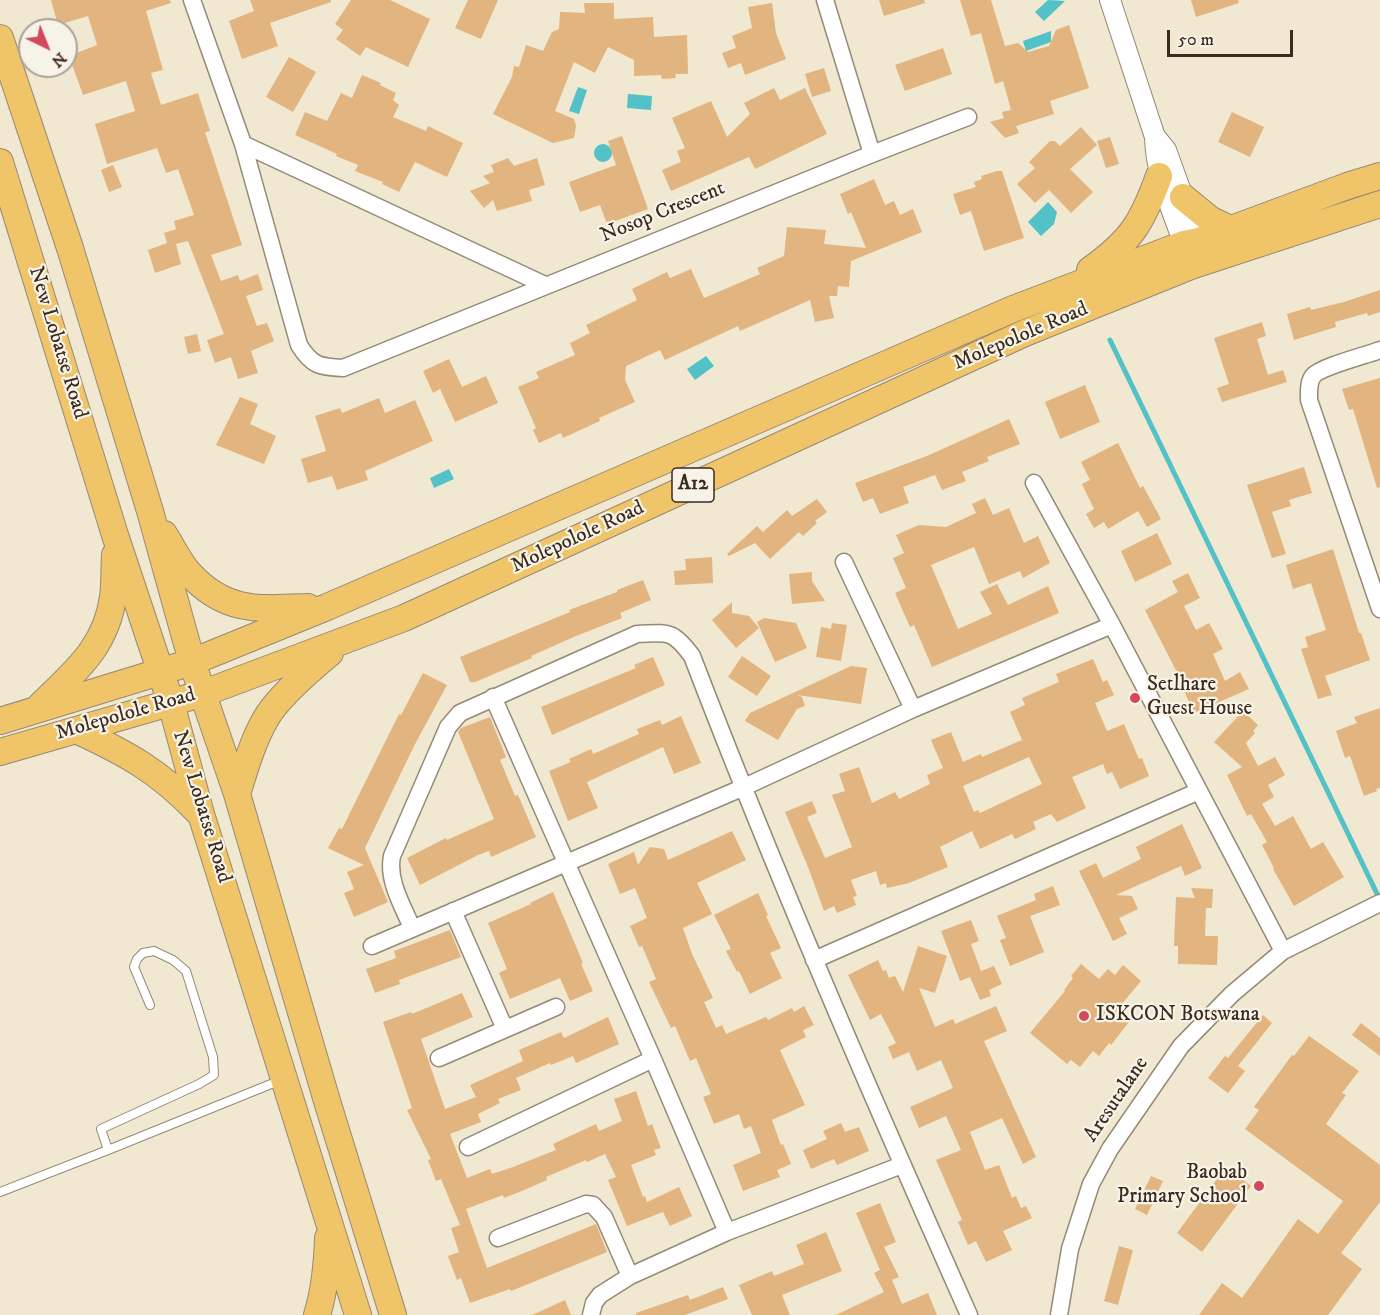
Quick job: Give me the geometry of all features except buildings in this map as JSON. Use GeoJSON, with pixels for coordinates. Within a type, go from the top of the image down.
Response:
{"type":"FeatureCollection","features":[{"type":"Feature","properties":{"kind":"main road","name":"New Lobatse Road"},"geometry":{"type":"LineString","coordinates":[[1,45],[70,248],[150,511],[192,662],[237,794],[323,1089],[393,1315]]}},
{"type":"Feature","properties":{"kind":"main road","name":"New Lobatse Road"},"geometry":{"type":"LineString","coordinates":[[0,162],[5,187],[171,704],[201,814],[358,1315]]}},
{"type":"Feature","properties":{"kind":"main road"},"geometry":{"type":"LineString","coordinates":[[1065,288],[1115,252],[1135,229],[1149,203],[1159,176]]}},
{"type":"Feature","properties":{"kind":"main road","name":"Molepolole Road"},"geometry":{"type":"LineString","coordinates":[[0,753],[204,693],[404,618],[1195,253],[1230,229],[1380,176]]}},
{"type":"Feature","properties":{"kind":"main road"},"geometry":{"type":"LineString","coordinates":[[1183,197],[1211,220],[1230,229]]}},
{"type":"Feature","properties":{"kind":"main road","name":"Molepolole Road"},"geometry":{"type":"LineString","coordinates":[[0,721],[192,662],[327,607],[1065,288],[1380,204]]}},
{"type":"Feature","properties":{"kind":"main road"},"geometry":{"type":"LineString","coordinates":[[150,511],[189,572],[212,593],[236,606],[270,609],[327,607]]}},
{"type":"Feature","properties":{"kind":"main road"},"geometry":{"type":"LineString","coordinates":[[36,710],[65,683],[97,646],[109,618],[114,596],[115,535]]}},
{"type":"Feature","properties":{"kind":"main road"},"geometry":{"type":"LineString","coordinates":[[237,794],[266,718],[312,668],[345,641]]}},
{"type":"Feature","properties":{"kind":"main road"},"geometry":{"type":"LineString","coordinates":[[75,730],[128,754],[171,784],[201,814]]}},
{"type":"Feature","properties":{"kind":"main road"},"geometry":{"type":"LineString","coordinates":[[316,1315],[326,1275],[328,1219]]}},
{"type":"Feature","properties":{"kind":"street"},"geometry":{"type":"LineString","coordinates":[[192,0],[243,144],[545,285]]}},
{"type":"Feature","properties":{"kind":"street"},"geometry":{"type":"LineString","coordinates":[[825,0],[872,154]]}},
{"type":"Feature","properties":{"kind":"street"},"geometry":{"type":"LineString","coordinates":[[1110,0],[1155,137],[1155,155],[1159,176],[1195,253]]}},
{"type":"Feature","properties":{"kind":"street","name":"Nosop Crescent"},"geometry":{"type":"LineString","coordinates":[[243,144],[299,345],[307,358],[321,367],[343,368],[968,117]]}},
{"type":"Feature","properties":{"kind":"street"},"geometry":{"type":"LineString","coordinates":[[1155,137],[1166,150],[1183,197],[1195,253]]}},
{"type":"Feature","properties":{"kind":"street"},"geometry":{"type":"LineString","coordinates":[[1380,350],[1322,370],[1313,376],[1309,388],[1309,400],[1380,609]]}},
{"type":"Feature","properties":{"kind":"street"},"geometry":{"type":"LineString","coordinates":[[1035,483],[1283,951]]}},
{"type":"Feature","properties":{"kind":"street"},"geometry":{"type":"LineString","coordinates":[[844,562],[913,709]]}},
{"type":"Feature","properties":{"kind":"street"},"geometry":{"type":"LineString","coordinates":[[372,946],[742,788],[913,709],[1112,625]]}},
{"type":"Feature","properties":{"kind":"street"},"geometry":{"type":"LineString","coordinates":[[412,928],[391,877],[392,856],[448,727],[460,713],[637,634],[666,633],[680,640],[692,656],[742,788],[814,960],[969,1315]]}},
{"type":"Feature","properties":{"kind":"street"},"geometry":{"type":"LineString","coordinates":[[493,697],[727,1233]]}},
{"type":"Feature","properties":{"kind":"street"},"geometry":{"type":"LineString","coordinates":[[814,960],[1199,791]]}},
{"type":"Feature","properties":{"kind":"street","name":"Aresutalane"},"geometry":{"type":"LineString","coordinates":[[1059,1315],[1070,1249],[1091,1184],[1110,1149],[1181,1046],[1232,994],[1283,951],[1372,906]]}},
{"type":"Feature","properties":{"kind":"street"},"geometry":{"type":"LineString","coordinates":[[453,911],[505,1029]]}},
{"type":"Feature","properties":{"kind":"street"},"geometry":{"type":"LineString","coordinates":[[439,1058],[556,1007]]}},
{"type":"Feature","properties":{"kind":"street"},"geometry":{"type":"LineString","coordinates":[[468,1147],[653,1059]]}},
{"type":"Feature","properties":{"kind":"street"},"geometry":{"type":"LineString","coordinates":[[591,1315],[594,1303],[600,1295],[630,1276],[727,1233],[902,1165]]}},
{"type":"Feature","properties":{"kind":"street"},"geometry":{"type":"LineString","coordinates":[[498,1238],[586,1204],[593,1205],[604,1217],[630,1276]]}},
{"type":"Feature","properties":{"kind":"lane"},"geometry":{"type":"LineString","coordinates":[[108,1149],[101,1129],[214,1076],[213,1057],[186,971],[173,960],[154,951],[143,953],[137,959],[134,967],[150,1005]]}},
{"type":"Feature","properties":{"kind":"lane"},"geometry":{"type":"LineString","coordinates":[[0,1192],[285,1079]]}},
{"type":"Feature","properties":{"kind":"water"},"geometry":{"type":"Polygon","coordinates":[[[1048,0],[1065,1],[1044,21],[1035,12],[1048,0]]]}},
{"type":"Feature","properties":{"kind":"water"},"geometry":{"type":"Polygon","coordinates":[[[1051,31],[1051,42],[1026,51],[1023,41],[1051,31]]]}},
{"type":"Feature","properties":{"kind":"water"},"geometry":{"type":"Polygon","coordinates":[[[578,87],[587,90],[579,114],[569,111],[578,87]]]}},
{"type":"Feature","properties":{"kind":"water"},"geometry":{"type":"Polygon","coordinates":[[[628,94],[652,96],[651,110],[627,108],[628,94]]]}},
{"type":"Feature","properties":{"kind":"water"},"geometry":{"type":"Polygon","coordinates":[[[603,144],[609,147],[612,153],[609,159],[603,162],[597,159],[594,153],[597,147],[603,144]]]}},
{"type":"Feature","properties":{"kind":"water"},"geometry":{"type":"Polygon","coordinates":[[[1048,202],[1057,212],[1054,224],[1041,236],[1028,222],[1048,202]]]}},
{"type":"Feature","properties":{"kind":"water"},"geometry":{"type":"Polygon","coordinates":[[[706,356],[714,366],[695,380],[687,369],[706,356]]]}},
{"type":"Feature","properties":{"kind":"water"},"geometry":{"type":"Polygon","coordinates":[[[449,469],[454,479],[434,488],[430,478],[449,469]]]}},
{"type":"Feature","properties":{"kind":"waterway"},"geometry":{"type":"LineString","coordinates":[[1110,340],[1380,900]]}},
{"type":"Feature","properties":{"kind":"place","name":"Setlhare Guest House"},"geometry":{"type":"Point","coordinates":[1135,698]}},
{"type":"Feature","properties":{"kind":"place","name":"ISKCON Botswana"},"geometry":{"type":"Point","coordinates":[1084,1016]}},
{"type":"Feature","properties":{"kind":"place","name":"Baobab Primary School"},"geometry":{"type":"Point","coordinates":[1259,1186]}}]}
